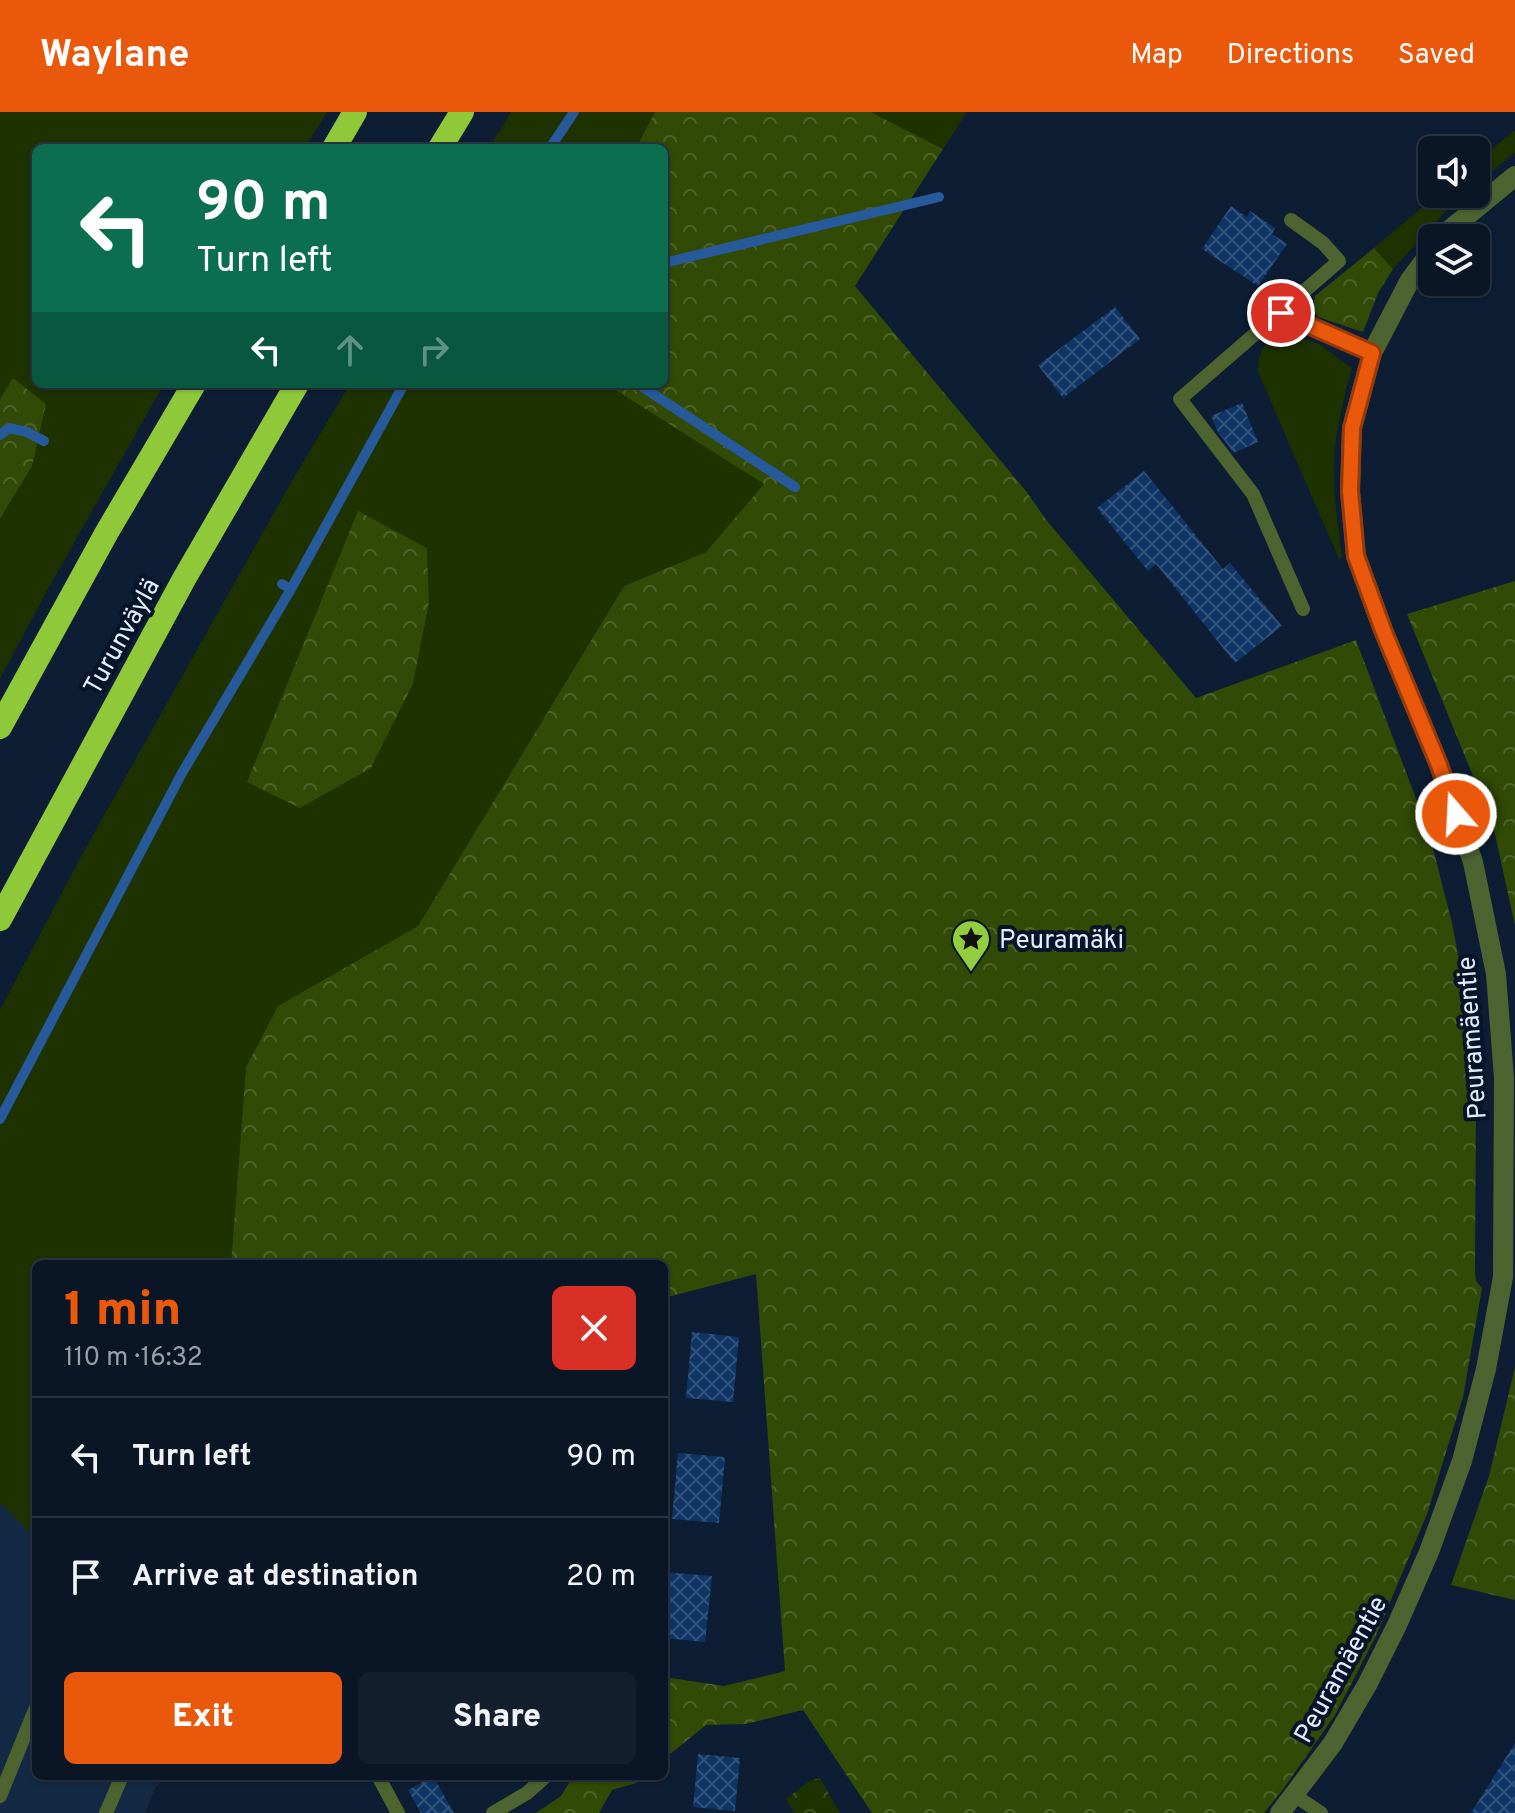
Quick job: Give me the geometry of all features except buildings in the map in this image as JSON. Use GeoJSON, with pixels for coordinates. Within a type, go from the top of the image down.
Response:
{"type":"FeatureCollection","features":[{"type":"Feature","properties":{"kind":"highway"},"geometry":{"type":"LineString","coordinates":[[336,144],[355,112]]}},
{"type":"Feature","properties":{"kind":"highway"},"geometry":{"type":"LineString","coordinates":[[442,144],[462,112]]}},
{"type":"Feature","properties":{"kind":"highway"},"geometry":{"type":"LineString","coordinates":[[0,727],[107,532],[192,388]]}},
{"type":"Feature","properties":{"kind":"highway","name":"Turunväylä"},"geometry":{"type":"LineString","coordinates":[[0,919],[184,579],[295,388]]}},
{"type":"Feature","properties":{"kind":"street"},"geometry":{"type":"LineString","coordinates":[[1457,224],[1515,176]]}},
{"type":"Feature","properties":{"kind":"street","name":"Peuramäentie"},"geometry":{"type":"LineString","coordinates":[[1280,1813],[1333,1743],[1367,1685],[1429,1552],[1462,1461],[1486,1369],[1503,1277],[1504,1078],[1496,974],[1473,862],[1439,765],[1356,556],[1350,491],[1352,428],[1372,353],[1418,269]]}},
{"type":"Feature","properties":{"kind":"lane"},"geometry":{"type":"LineString","coordinates":[[1291,220],[1323,243],[1339,261],[1180,399],[1253,494],[1303,609]]}},
{"type":"Feature","properties":{"kind":"lane"},"geometry":{"type":"LineString","coordinates":[[1281,313],[1372,353]]}},
{"type":"Feature","properties":{"kind":"lane"},"geometry":{"type":"LineString","coordinates":[[0,1796],[32,1717]]}},
{"type":"Feature","properties":{"kind":"lane"},"geometry":{"type":"LineString","coordinates":[[106,1813],[120,1780]]}},
{"type":"Feature","properties":{"kind":"lane"},"geometry":{"type":"LineString","coordinates":[[380,1780],[398,1813]]}},
{"type":"Feature","properties":{"kind":"lane"},"geometry":{"type":"LineString","coordinates":[[493,1813],[527,1793],[542,1780]]}},
{"type":"Feature","properties":{"kind":"lane"},"geometry":{"type":"LineString","coordinates":[[1294,1795],[1321,1813]]}},
{"type":"Feature","properties":{"kind":"shaded area"},"geometry":{"type":"Polygon","coordinates":[[[0,1502],[32,1535],[32,1780],[162,1780],[155,1788],[145,1813],[0,1813],[0,1502]]]}},
{"type":"Feature","properties":{"kind":"green space"},"geometry":{"type":"Polygon","coordinates":[[[0,112],[327,112],[307,144],[32,144],[32,388],[162,388],[0,679],[0,519],[32,466],[13,379],[0,399],[0,112]]]}},
{"type":"Feature","properties":{"kind":"green space"},"geometry":{"type":"Polygon","coordinates":[[[511,112],[655,112],[638,144],[491,144],[511,112]]]}},
{"type":"Feature","properties":{"kind":"green space"},"geometry":{"type":"Polygon","coordinates":[[[655,112],[871,112],[943,149],[855,286],[1196,698],[1356,640],[1429,833],[1452,923],[1469,1014],[1476,1096],[1475,1272],[1476,1281],[1482,1288],[1463,1397],[1427,1514],[1375,1638],[1335,1715],[1264,1813],[872,1813],[803,1710],[746,1724],[706,1725],[668,1756],[668,1678],[724,1686],[785,1671],[756,1274],[668,1297],[668,1260],[231,1260],[246,1067],[278,1006],[418,926],[624,586],[706,552],[764,484],[612,388],[668,388],[668,144],[638,144],[655,112]]]}},
{"type":"Feature","properties":{"kind":"green space"},"geometry":{"type":"Polygon","coordinates":[[[871,112],[967,112],[943,149],[871,112]]]}},
{"type":"Feature","properties":{"kind":"green space"},"geometry":{"type":"Polygon","coordinates":[[[1515,130],[1515,152],[1490,173],[1490,151],[1515,130]]]}},
{"type":"Feature","properties":{"kind":"green space"},"geometry":{"type":"Polygon","coordinates":[[[1421,208],[1449,208],[1434,224],[1418,224],[1418,242],[1393,269],[1374,248],[1421,208]]]}},
{"type":"Feature","properties":{"kind":"green space"},"geometry":{"type":"Polygon","coordinates":[[[1374,248],[1393,269],[1378,293],[1363,332],[1318,317],[1313,308],[1315,296],[1374,248]]]}},
{"type":"Feature","properties":{"kind":"green space"},"geometry":{"type":"Polygon","coordinates":[[[1280,331],[1319,344],[1352,368],[1334,455],[1342,557],[1339,559],[1258,372],[1263,348],[1280,331]]]}},
{"type":"Feature","properties":{"kind":"green space"},"geometry":{"type":"Polygon","coordinates":[[[13,378],[46,404],[32,466],[0,519],[0,399],[13,378]]]}},
{"type":"Feature","properties":{"kind":"green space"},"geometry":{"type":"Polygon","coordinates":[[[348,388],[612,388],[765,484],[706,552],[624,586],[418,926],[278,1006],[246,1067],[231,1260],[32,1260],[32,1535],[0,1502],[0,1010],[84,851],[293,479],[348,388]],[[357,512],[371,768],[413,684],[429,603],[427,548],[357,512]]]}},
{"type":"Feature","properties":{"kind":"green space"},"geometry":{"type":"Polygon","coordinates":[[[358,511],[427,548],[429,603],[413,684],[371,768],[300,808],[247,782],[358,511]]]}},
{"type":"Feature","properties":{"kind":"green space"},"geometry":{"type":"Polygon","coordinates":[[[1515,581],[1515,926],[1493,825],[1407,614],[1515,581]]]}},
{"type":"Feature","properties":{"kind":"green space"},"geometry":{"type":"Polygon","coordinates":[[[1515,1367],[1515,1600],[1451,1585],[1489,1476],[1515,1367]]]}},
{"type":"Feature","properties":{"kind":"green space"},"geometry":{"type":"Polygon","coordinates":[[[820,1778],[840,1813],[794,1813],[786,1799],[811,1780],[820,1778]]]}},
{"type":"Feature","properties":{"kind":"green space"},"geometry":{"type":"Polygon","coordinates":[[[571,1780],[640,1780],[612,1790],[599,1813],[536,1813],[561,1796],[571,1780]]]}},
{"type":"Feature","properties":{"kind":"waterway"},"geometry":{"type":"LineString","coordinates":[[553,144],[574,112]]}},
{"type":"Feature","properties":{"kind":"waterway"},"geometry":{"type":"LineString","coordinates":[[668,262],[939,197]]}},
{"type":"Feature","properties":{"kind":"waterway"},"geometry":{"type":"LineString","coordinates":[[282,584],[291,589],[402,388]]}},
{"type":"Feature","properties":{"kind":"waterway"},"geometry":{"type":"LineString","coordinates":[[644,388],[795,487]]}},
{"type":"Feature","properties":{"kind":"waterway"},"geometry":{"type":"LineString","coordinates":[[0,435],[9,428],[27,432],[44,441]]}},
{"type":"Feature","properties":{"kind":"waterway"},"geometry":{"type":"LineString","coordinates":[[0,1119],[182,773],[291,589]]}},
{"type":"Feature","properties":{"kind":"place","name":"Peuramäki"},"geometry":{"type":"Point","coordinates":[971,973]}},
{"type":"Feature","properties":{"kind":"route"},"geometry":{"type":"LineString","coordinates":[[1281,313],[1372,353],[1352,428],[1350,491],[1356,556],[1456,814]]}}]}
